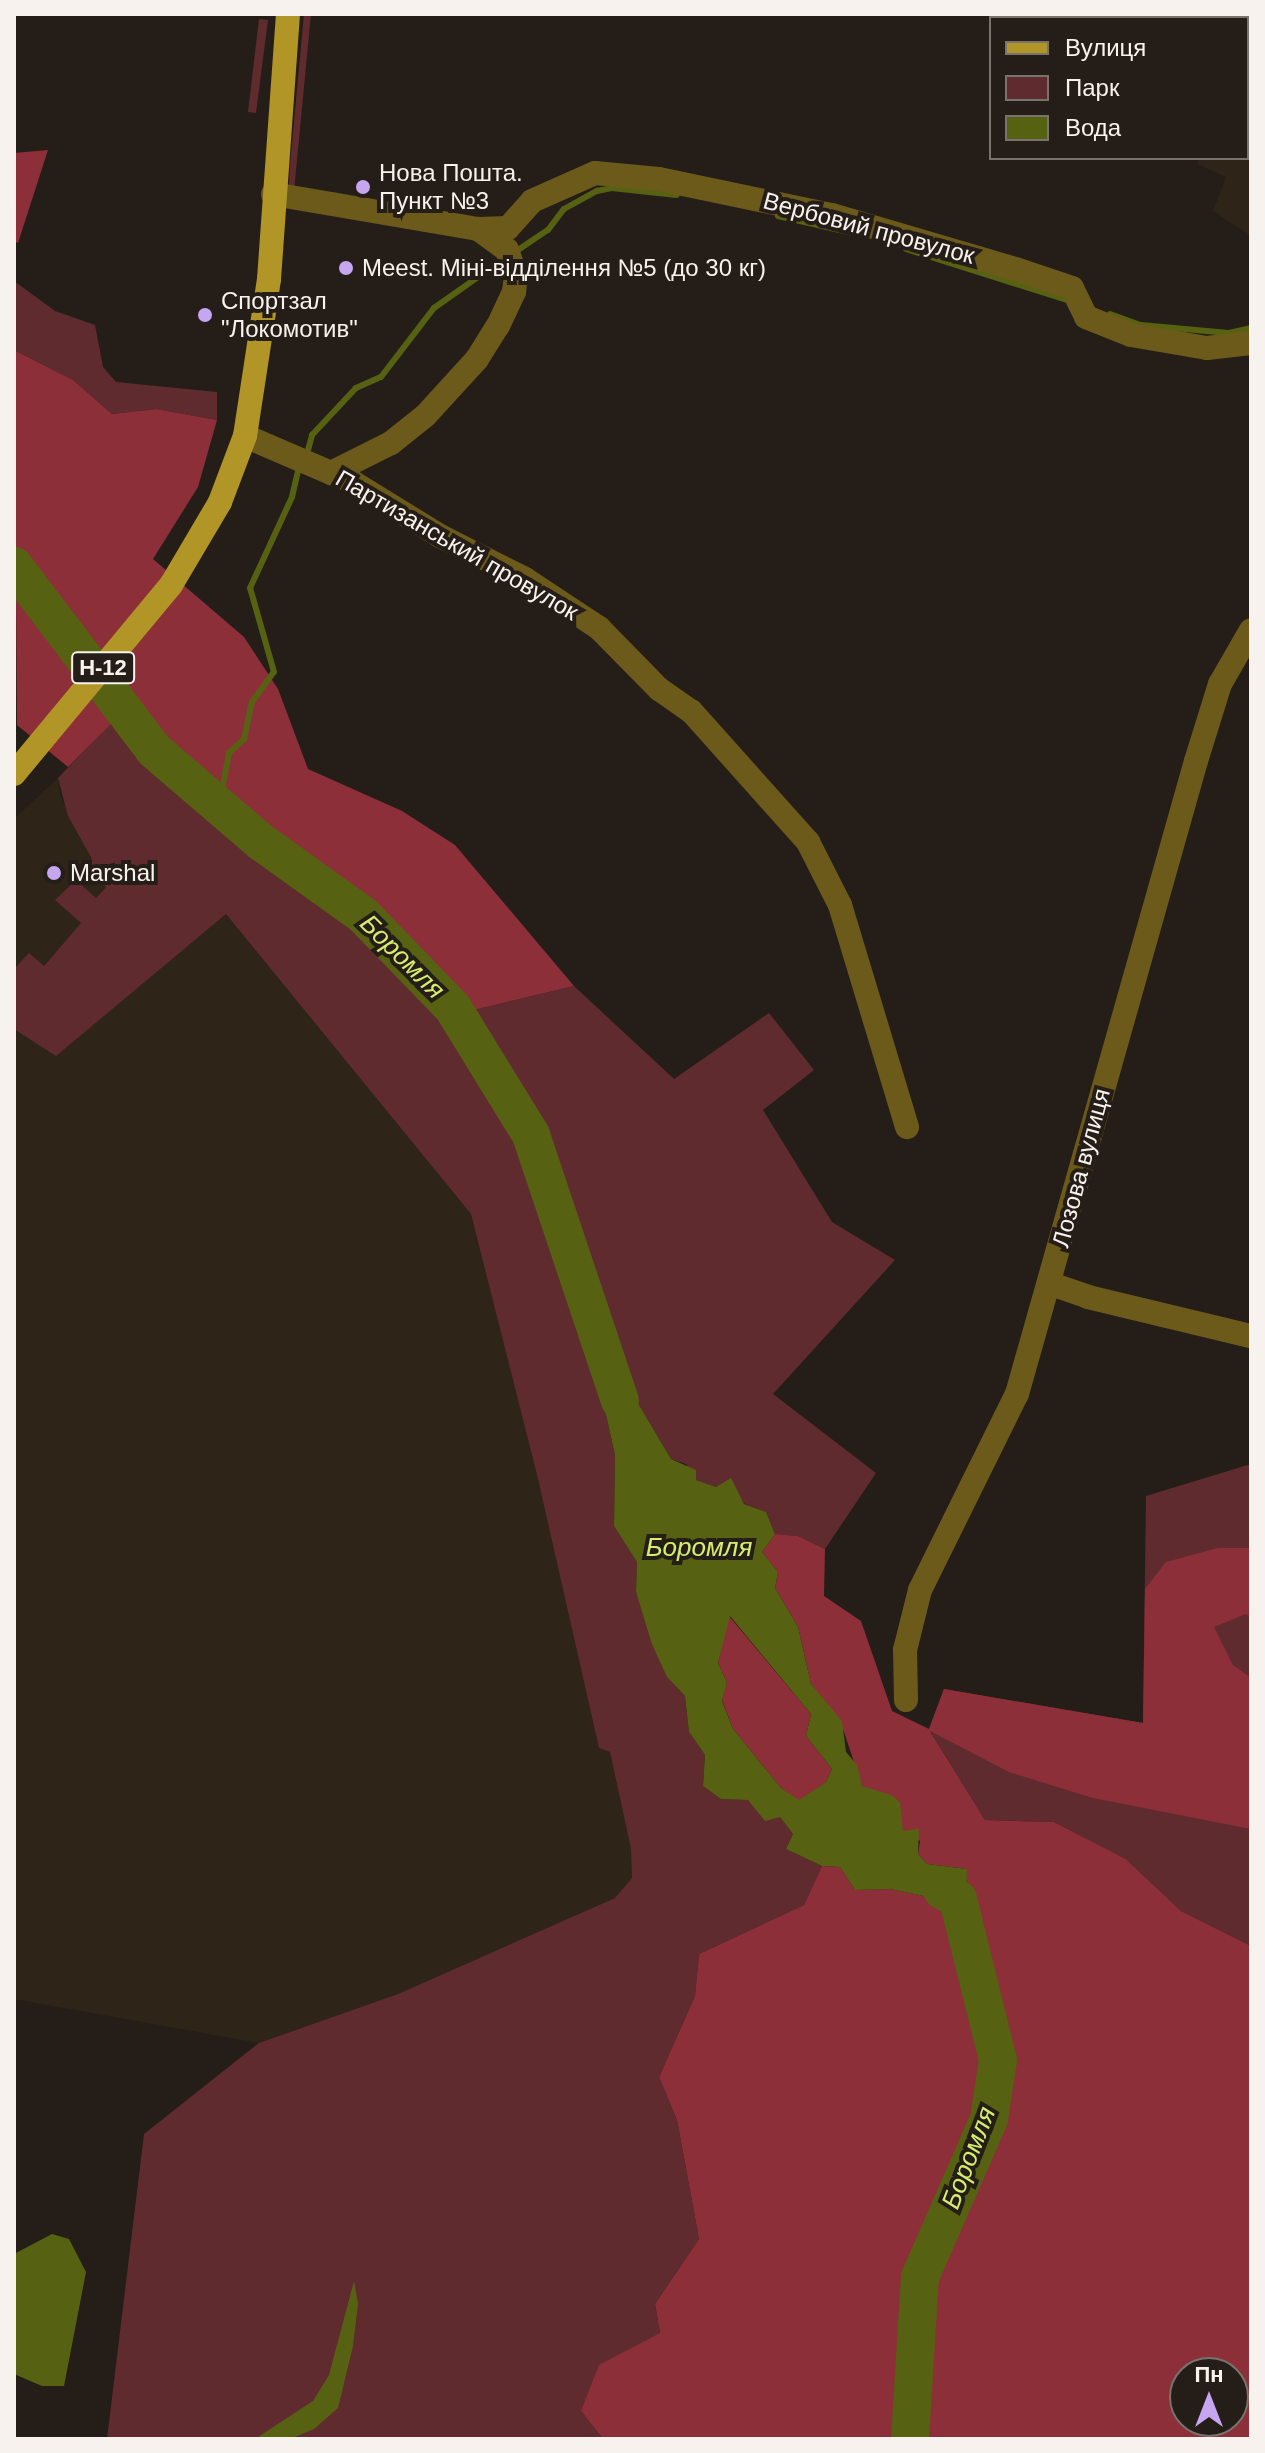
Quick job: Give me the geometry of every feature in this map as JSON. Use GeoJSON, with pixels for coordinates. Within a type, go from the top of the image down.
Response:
{"type":"FeatureCollection","features":[{"type":"Feature","properties":{"kind":"main road","name":"Н-12"},"geometry":{"type":"LineString","coordinates":[[14,774],[160,599],[220,502],[245,436],[269,279],[288,14]]}},
{"type":"Feature","properties":{"kind":"street","name":"Вербовий провулок"},"geometry":{"type":"LineString","coordinates":[[273,194],[478,229],[508,228],[532,201],[595,173],[659,179],[915,236],[1044,278],[1072,288],[1086,317],[1131,335],[1207,348],[1251,343]]}},
{"type":"Feature","properties":{"kind":"street","name":"Вербовий провулок"},"geometry":{"type":"LineString","coordinates":[[331,473],[391,443],[477,359],[514,292],[509,255],[478,229]]}},
{"type":"Feature","properties":{"kind":"street","name":"Партизанський провулок"},"geometry":{"type":"LineString","coordinates":[[245,436],[331,473],[525,579],[599,628],[659,689],[691,711],[808,842],[840,905],[907,1127]]}},
{"type":"Feature","properties":{"kind":"street","name":"Лозова вулиця"},"geometry":{"type":"LineString","coordinates":[[906,1700],[905,1650],[920,1590],[1005,1425],[1051,1284],[1076,1176],[1196,761],[1220,684],[1251,630]]}},
{"type":"Feature","properties":{"kind":"street"},"geometry":{"type":"LineString","coordinates":[[1051,1284],[1088,1297],[1251,1336]]}},
{"type":"Feature","properties":{"kind":"shaded area"},"geometry":{"type":"Polygon","coordinates":[[[1251,29],[1251,236],[1213,211],[1226,177],[1197,164],[1199,160],[1249,160],[1251,29]]]}},
{"type":"Feature","properties":{"kind":"shaded area"},"geometry":{"type":"Polygon","coordinates":[[[48,150],[18,243],[14,241],[14,153],[48,150]]]}},
{"type":"Feature","properties":{"kind":"shaded area"},"geometry":{"type":"Polygon","coordinates":[[[14,350],[73,380],[112,414],[156,409],[217,420],[198,487],[153,559],[244,637],[278,689],[308,769],[402,811],[455,845],[574,986],[453,1015],[363,923],[261,850],[219,806],[154,758],[120,715],[68,767],[17,725],[14,350]]]}},
{"type":"Feature","properties":{"kind":"shaded area","name":"Marshal"},"geometry":{"type":"Polygon","coordinates":[[[58,778],[60,795],[92,859],[87,866],[106,886],[96,898],[75,880],[82,923],[43,966],[14,969],[14,819],[58,778]]]}},
{"type":"Feature","properties":{"kind":"shaded area"},"geometry":{"type":"Polygon","coordinates":[[[226,914],[471,1214],[538,1479],[599,1748],[610,1752],[631,1849],[632,1878],[615,1898],[398,1994],[259,2043],[14,1999],[14,1029],[56,1055],[226,914]]]}},
{"type":"Feature","properties":{"kind":"shaded area"},"geometry":{"type":"Polygon","coordinates":[[[775,1534],[798,1536],[825,1549],[824,1596],[861,1621],[892,1711],[929,1729],[944,1689],[1143,1723],[1145,1589],[1166,1562],[1218,1548],[1251,1548],[1251,1617],[1246,1614],[1214,1627],[1233,1665],[1251,1678],[1251,1829],[1093,1798],[1009,1772],[930,1731],[985,1820],[1054,1822],[1126,1859],[1181,1911],[1251,1946],[1251,2439],[603,2439],[581,2411],[599,2365],[660,2333],[655,2304],[699,2239],[677,2120],[659,2077],[695,1996],[699,1954],[804,1905],[822,1866],[840,1867],[855,1890],[890,1889],[944,1900],[965,1928],[967,1869],[927,1864],[918,1854],[920,1841],[903,1831],[897,1817],[900,1802],[862,1786],[844,1732],[811,1684],[798,1627],[775,1588],[778,1572],[762,1552],[775,1534]]]}},
{"type":"Feature","properties":{"kind":"shaded area"},"geometry":{"type":"Polygon","coordinates":[[[729,1616],[811,1714],[806,1736],[832,1769],[826,1782],[799,1801],[781,1788],[733,1729],[722,1700],[727,1683],[718,1663],[729,1616]]]}},
{"type":"Feature","properties":{"kind":"green space"},"geometry":{"type":"Polygon","coordinates":[[[304,14],[311,14],[294,191],[289,190],[290,165],[304,14]]]}},
{"type":"Feature","properties":{"kind":"green space"},"geometry":{"type":"Polygon","coordinates":[[[259,19],[268,20],[256,113],[248,112],[259,19]]]}},
{"type":"Feature","properties":{"kind":"green space"},"geometry":{"type":"Polygon","coordinates":[[[14,281],[55,311],[95,325],[103,367],[116,382],[217,392],[217,420],[156,409],[112,414],[73,380],[14,350],[14,281]]]}},
{"type":"Feature","properties":{"kind":"green space"},"geometry":{"type":"Polygon","coordinates":[[[120,714],[154,758],[219,806],[261,850],[363,923],[453,1015],[574,986],[674,1079],[769,1013],[814,1070],[763,1110],[832,1222],[895,1260],[773,1394],[876,1473],[825,1549],[798,1536],[775,1534],[766,1512],[745,1504],[735,1493],[731,1479],[716,1487],[696,1480],[686,1464],[671,1459],[632,1393],[629,1372],[619,1353],[602,1352],[598,1379],[615,1455],[614,1526],[637,1562],[636,1592],[667,1677],[685,1696],[689,1732],[705,1755],[703,1786],[721,1799],[748,1800],[780,1817],[793,1834],[786,1849],[822,1866],[804,1905],[699,1954],[695,1996],[659,2077],[677,2120],[699,2239],[655,2304],[660,2333],[581,2411],[603,2439],[107,2439],[144,2134],[259,2043],[398,1994],[615,1898],[632,1878],[631,1849],[610,1752],[599,1748],[538,1479],[471,1214],[226,914],[56,1056],[14,1029],[14,969],[29,953],[44,966],[81,923],[55,900],[76,880],[96,898],[106,887],[86,865],[92,859],[68,816],[58,778],[120,714]]]}},
{"type":"Feature","properties":{"kind":"green space"},"geometry":{"type":"Polygon","coordinates":[[[1251,1464],[1251,1946],[1181,1911],[1126,1859],[1054,1822],[985,1820],[929,1729],[944,1689],[1143,1723],[1146,1496],[1251,1464]]]}},
{"type":"Feature","properties":{"kind":"water","name":"Боромля"},"geometry":{"type":"Polygon","coordinates":[[[602,1352],[619,1352],[629,1372],[632,1393],[671,1459],[696,1470],[696,1480],[716,1487],[731,1478],[744,1504],[766,1512],[775,1534],[762,1552],[778,1572],[775,1588],[798,1627],[811,1684],[842,1721],[846,1752],[857,1765],[862,1786],[891,1795],[900,1802],[903,1831],[919,1829],[918,1854],[927,1864],[967,1869],[966,1929],[943,1900],[890,1889],[855,1890],[840,1867],[822,1866],[786,1849],[793,1834],[780,1817],[765,1821],[748,1800],[721,1799],[703,1786],[705,1755],[689,1732],[685,1696],[667,1677],[652,1644],[636,1592],[637,1562],[614,1526],[615,1455],[598,1379],[602,1352]],[[730,1616],[718,1663],[727,1683],[722,1701],[733,1729],[781,1788],[799,1800],[826,1782],[832,1769],[806,1736],[811,1714],[730,1616]]]}},
{"type":"Feature","properties":{"kind":"water"},"geometry":{"type":"Polygon","coordinates":[[[52,2234],[69,2239],[86,2272],[64,2386],[42,2386],[14,2374],[14,2254],[52,2234]]]}},
{"type":"Feature","properties":{"kind":"water"},"geometry":{"type":"Polygon","coordinates":[[[354,2281],[358,2304],[353,2346],[338,2408],[314,2429],[290,2439],[255,2439],[313,2401],[329,2375],[354,2281]]]}},
{"type":"Feature","properties":{"kind":"waterway"},"geometry":{"type":"LineString","coordinates":[[515,252],[548,230],[564,209],[597,191],[612,188],[677,195]]}},
{"type":"Feature","properties":{"kind":"waterway"},"geometry":{"type":"LineString","coordinates":[[778,216],[853,233]]}},
{"type":"Feature","properties":{"kind":"waterway"},"geometry":{"type":"LineString","coordinates":[[906,249],[1070,301]]}},
{"type":"Feature","properties":{"kind":"waterway"},"geometry":{"type":"LineString","coordinates":[[307,454],[312,435],[356,388],[381,377],[434,308],[505,258]]}},
{"type":"Feature","properties":{"kind":"waterway"},"geometry":{"type":"LineString","coordinates":[[1110,314],[1141,325],[1229,333],[1251,328]]}},
{"type":"Feature","properties":{"kind":"waterway"},"geometry":{"type":"LineString","coordinates":[[219,806],[229,753],[244,739],[252,702],[274,672],[250,588],[292,497],[299,467]]}},
{"type":"Feature","properties":{"kind":"waterway","name":"Боромля"},"geometry":{"type":"LineString","coordinates":[[14,566],[154,750],[261,842],[363,915],[453,1008],[531,1135],[620,1401]]}},
{"type":"Feature","properties":{"kind":"waterway","name":"Боромля"},"geometry":{"type":"LineString","coordinates":[[910,2439],[920,2277],[989,2119],[998,2060],[958,1899],[942,1890]]}},
{"type":"Feature","properties":{"kind":"place","name":"Нова Пошта. Пункт №3"},"geometry":{"type":"Point","coordinates":[363,187]}},
{"type":"Feature","properties":{"kind":"place","name":"Meest. Міні-відділення №5 (до 30 кг)"},"geometry":{"type":"Point","coordinates":[346,268]}},
{"type":"Feature","properties":{"kind":"place","name":"Спортзал \"Локомотив\""},"geometry":{"type":"Point","coordinates":[205,315]}},
{"type":"Feature","properties":{"kind":"place","name":"Marshal"},"geometry":{"type":"Point","coordinates":[54,873]}}]}
